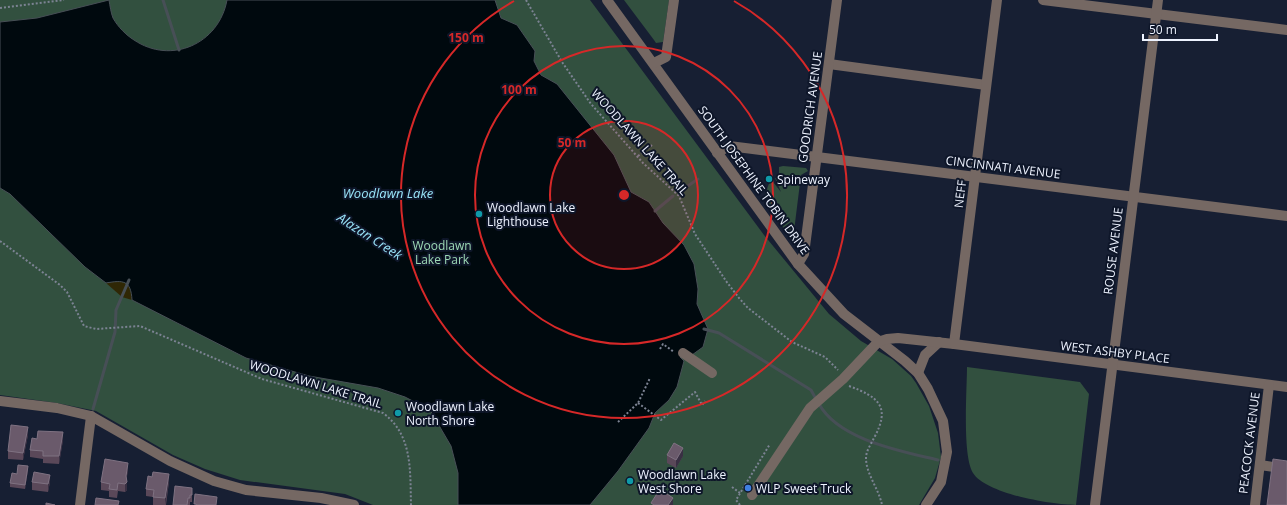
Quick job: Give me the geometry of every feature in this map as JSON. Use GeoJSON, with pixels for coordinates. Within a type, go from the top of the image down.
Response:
{"type":"FeatureCollection","features":[{"type":"Feature","properties":{"kind":"street","name":"SOUTH JOSEPHINE TOBIN DRIVE"},"geometry":{"type":"LineString","coordinates":[[607,0],[798,264],[829,299],[878,342],[905,361],[918,374],[936,404],[943,421],[946,442],[946,462],[941,482],[926,505]]}},
{"type":"Feature","properties":{"kind":"street"},"geometry":{"type":"LineString","coordinates":[[654,63],[666,57],[674,0]]}},
{"type":"Feature","properties":{"kind":"street","name":"GOODRICH AVENUE"},"geometry":{"type":"LineString","coordinates":[[798,264],[804,254],[837,0]]}},
{"type":"Feature","properties":{"kind":"street","name":"NEFF"},"geometry":{"type":"LineString","coordinates":[[954,344],[997,0]]}},
{"type":"Feature","properties":{"kind":"street"},"geometry":{"type":"LineString","coordinates":[[1043,0],[1287,30]]}},
{"type":"Feature","properties":{"kind":"street","name":"ROUSE AVENUE"},"geometry":{"type":"LineString","coordinates":[[1095,505],[1158,0]]}},
{"type":"Feature","properties":{"kind":"street"},"geometry":{"type":"LineString","coordinates":[[829,64],[986,85]]}},
{"type":"Feature","properties":{"kind":"street","name":"CINCINNATI AVENUE"},"geometry":{"type":"LineString","coordinates":[[717,153],[729,146],[1287,216]]}},
{"type":"Feature","properties":{"kind":"street","name":"WEST ASHBY PLACE"},"geometry":{"type":"LineString","coordinates":[[878,342],[898,338],[939,342],[1287,387]]}},
{"type":"Feature","properties":{"kind":"street"},"geometry":{"type":"LineString","coordinates":[[752,495],[810,408],[841,380],[878,342]]}},
{"type":"Feature","properties":{"kind":"street"},"geometry":{"type":"LineString","coordinates":[[918,374],[925,355],[939,342]]}},
{"type":"Feature","properties":{"kind":"street"},"geometry":{"type":"LineString","coordinates":[[684,354],[712,373]]}},
{"type":"Feature","properties":{"kind":"street","name":"PEACOCK AVENUE"},"geometry":{"type":"LineString","coordinates":[[1255,505],[1269,385]]}},
{"type":"Feature","properties":{"kind":"street"},"geometry":{"type":"LineString","coordinates":[[0,401],[57,408],[91,416],[175,464],[214,481],[246,490],[321,498],[354,505]]}},
{"type":"Feature","properties":{"kind":"street"},"geometry":{"type":"LineString","coordinates":[[80,505],[91,416]]}},
{"type":"Feature","properties":{"kind":"street"},"geometry":{"type":"LineString","coordinates":[[1260,465],[1287,469]]}},
{"type":"Feature","properties":{"kind":"path"},"geometry":{"type":"LineString","coordinates":[[0,8],[64,0]]}},
{"type":"Feature","properties":{"kind":"path","name":"WOODLAWN LAKE TRAIL"},"geometry":{"type":"LineString","coordinates":[[526,0],[562,62],[591,104],[638,156],[679,196],[695,234],[739,298],[748,308],[792,342],[825,357],[838,371],[841,380],[847,385],[866,394],[880,405],[883,413],[882,421],[869,447],[866,457],[867,465],[882,505]]}},
{"type":"Feature","properties":{"kind":"path"},"geometry":{"type":"LineString","coordinates":[[638,156],[652,145]]}},
{"type":"Feature","properties":{"kind":"path","name":"WOODLAWN LAKE TRAIL"},"geometry":{"type":"LineString","coordinates":[[0,241],[60,285],[67,292],[84,326],[96,329],[140,326],[262,378],[383,413],[397,425],[404,437],[409,462],[411,505]]}},
{"type":"Feature","properties":{"kind":"path"},"geometry":{"type":"LineString","coordinates":[[660,349],[663,344],[683,358],[684,354]]}},
{"type":"Feature","properties":{"kind":"path"},"geometry":{"type":"LineString","coordinates":[[618,422],[638,403],[650,378]]}},
{"type":"Feature","properties":{"kind":"path"},"geometry":{"type":"LineString","coordinates":[[638,403],[660,420],[695,392],[702,405],[705,401]]}},
{"type":"Feature","properties":{"kind":"path"},"geometry":{"type":"LineString","coordinates":[[740,505],[736,500],[770,444]]}},
{"type":"Feature","properties":{"kind":"path"},"geometry":{"type":"LineString","coordinates":[[732,487],[740,494]]}},
{"type":"Feature","properties":{"kind":"green space","name":"Woodlawn Lake"},"geometry":{"type":"Polygon","coordinates":[[[0,0],[590,0],[764,235],[829,314],[861,341],[892,359],[911,376],[929,406],[938,433],[941,457],[935,478],[919,505],[373,505],[345,494],[240,480],[205,469],[173,455],[96,411],[57,403],[0,395],[0,0]]]}},
{"type":"Feature","properties":{"kind":"green space"},"geometry":{"type":"Polygon","coordinates":[[[624,0],[669,0],[663,42],[656,43],[624,0]]]}},
{"type":"Feature","properties":{"kind":"green space"},"geometry":{"type":"Polygon","coordinates":[[[779,167],[806,168],[808,171],[801,175],[794,231],[800,239],[797,241],[791,239],[768,205],[765,194],[770,181],[773,182],[781,192],[775,178],[786,180],[779,173],[779,167]]]}},
{"type":"Feature","properties":{"kind":"green space"},"geometry":{"type":"Polygon","coordinates":[[[967,367],[1080,382],[1089,394],[1076,505],[1052,503],[1021,497],[991,487],[980,480],[973,473],[967,452],[966,438],[967,367]]]}},
{"type":"Feature","properties":{"kind":"sand"},"geometry":{"type":"Polygon","coordinates":[[[118,281],[125,283],[130,287],[132,292],[132,300],[122,297],[106,283],[118,281]]]}},
{"type":"Feature","properties":{"kind":"water","name":"Woodlawn Lake"},"geometry":{"type":"Polygon","coordinates":[[[109,0],[111,12],[117,25],[134,40],[148,47],[163,50],[178,50],[191,46],[204,39],[214,28],[222,15],[227,0],[495,0],[501,18],[517,25],[535,51],[534,61],[541,75],[557,84],[614,155],[631,192],[649,202],[663,223],[684,245],[694,264],[698,289],[697,304],[708,329],[703,347],[692,355],[685,350],[680,357],[684,361],[677,387],[669,400],[655,413],[649,428],[618,471],[590,505],[458,505],[458,473],[451,446],[430,410],[405,397],[378,388],[309,376],[246,358],[132,300],[128,285],[121,282],[106,283],[85,267],[10,194],[0,188],[0,22],[37,18],[109,0]]]}},
{"type":"Feature","properties":{"kind":"building"},"geometry":{"type":"Polygon","coordinates":[[[11,425],[28,427],[23,453],[8,451],[11,425]]]}},
{"type":"Feature","properties":{"kind":"building"},"geometry":{"type":"Polygon","coordinates":[[[38,431],[63,432],[59,456],[43,456],[43,451],[30,450],[32,438],[37,439],[38,431]]]}},
{"type":"Feature","properties":{"kind":"building"},"geometry":{"type":"Polygon","coordinates":[[[674,443],[683,448],[676,460],[667,455],[674,443]]]}},
{"type":"Feature","properties":{"kind":"building"},"geometry":{"type":"Polygon","coordinates":[[[105,459],[128,463],[126,476],[127,482],[125,484],[118,483],[117,490],[109,489],[110,484],[101,482],[105,459]]]}},
{"type":"Feature","properties":{"kind":"building"},"geometry":{"type":"Polygon","coordinates":[[[1273,459],[1287,461],[1287,505],[1267,505],[1273,459]]]}},
{"type":"Feature","properties":{"kind":"building"},"geometry":{"type":"Polygon","coordinates":[[[18,465],[28,466],[25,485],[10,483],[12,473],[17,474],[18,465]]]}},
{"type":"Feature","properties":{"kind":"building"},"geometry":{"type":"Polygon","coordinates":[[[34,472],[50,475],[48,484],[32,482],[34,472]]]}},
{"type":"Feature","properties":{"kind":"building"},"geometry":{"type":"Polygon","coordinates":[[[153,472],[169,474],[165,498],[153,497],[154,490],[146,489],[148,476],[152,477],[153,472]]]}},
{"type":"Feature","properties":{"kind":"building"},"geometry":{"type":"Polygon","coordinates":[[[175,486],[192,488],[192,495],[188,498],[187,505],[173,505],[175,486]]]}},
{"type":"Feature","properties":{"kind":"building"},"geometry":{"type":"Polygon","coordinates":[[[660,489],[673,498],[668,505],[654,505],[651,503],[660,489]]]}},
{"type":"Feature","properties":{"kind":"building"},"geometry":{"type":"Polygon","coordinates":[[[195,494],[217,497],[216,505],[194,504],[195,494]]]}},
{"type":"Feature","properties":{"kind":"building"},"geometry":{"type":"Polygon","coordinates":[[[96,498],[119,501],[118,505],[95,505],[96,498]]]}},
{"type":"Feature","properties":{"kind":"waterway","name":"Alazan Creek"},"geometry":{"type":"LineString","coordinates":[[163,0],[179,50]]}},
{"type":"Feature","properties":{"kind":"waterway"},"geometry":{"type":"LineString","coordinates":[[679,192],[698,179]]}},
{"type":"Feature","properties":{"kind":"waterway"},"geometry":{"type":"LineString","coordinates":[[655,211],[673,196]]}},
{"type":"Feature","properties":{"kind":"waterway"},"geometry":{"type":"LineString","coordinates":[[93,409],[115,332],[116,310],[129,280]]}},
{"type":"Feature","properties":{"kind":"waterway"},"geometry":{"type":"LineString","coordinates":[[704,329],[719,333],[811,390],[816,399]]}},
{"type":"Feature","properties":{"kind":"waterway"},"geometry":{"type":"LineString","coordinates":[[819,404],[828,416],[841,427],[856,435],[889,448],[938,460]]}},
{"type":"Feature","properties":{"kind":"place","name":"Spineway"},"geometry":{"type":"Point","coordinates":[769,179]}},
{"type":"Feature","properties":{"kind":"place","name":"Woodlawn Lake Lighthouse"},"geometry":{"type":"Point","coordinates":[479,214]}},
{"type":"Feature","properties":{"kind":"place","name":"Woodlawn Lake North Shore"},"geometry":{"type":"Point","coordinates":[398,413]}},
{"type":"Feature","properties":{"kind":"place","name":"Woodlawn Lake West Shore"},"geometry":{"type":"Point","coordinates":[630,481]}},
{"type":"Feature","properties":{"kind":"place","name":"WLP Sweet Truck"},"geometry":{"type":"Point","coordinates":[748,488]}},
{"type":"Feature","properties":{"kind":"park label","name":"Woodlawn Lake Park"},"geometry":{"type":"Point","coordinates":[442,252]}}]}
